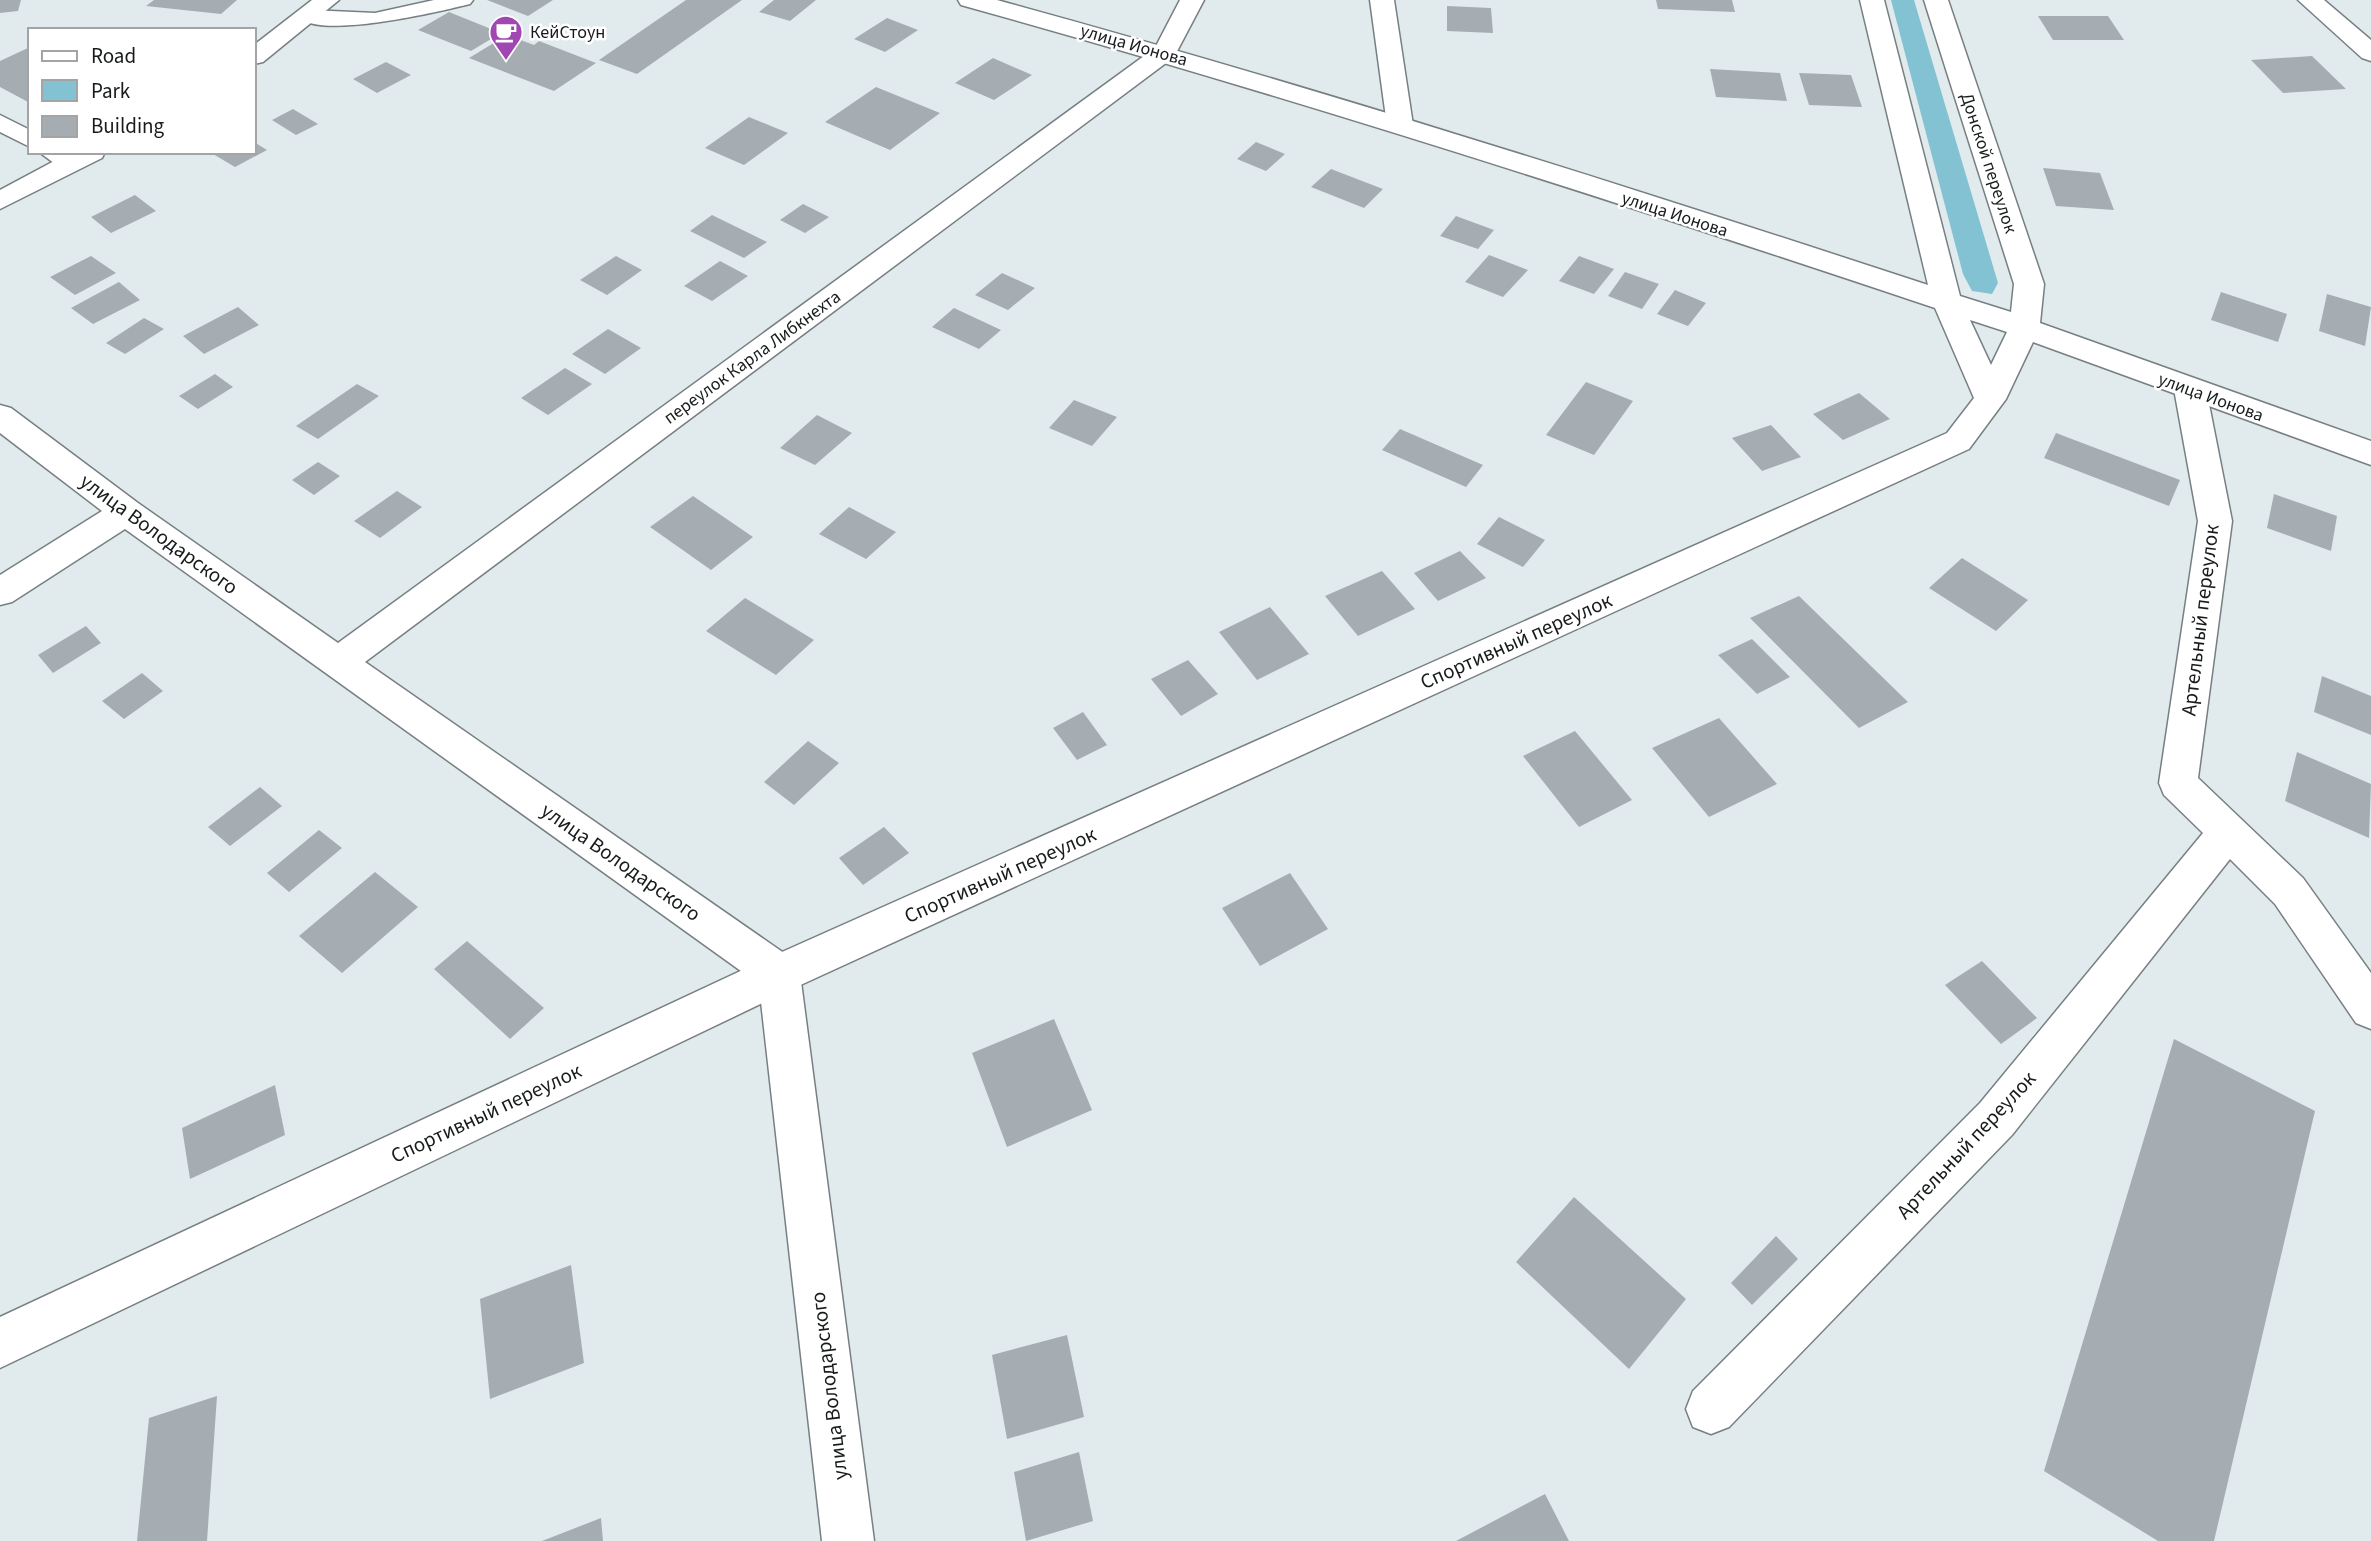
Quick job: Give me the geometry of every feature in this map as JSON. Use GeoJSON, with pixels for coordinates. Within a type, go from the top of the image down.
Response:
{"type":"FeatureCollection","features":[{"type":"Feature","properties":{"kind":"street","name":"улица Ионова"},"geometry":{"type":"LineString","coordinates":[[970,0],[1165,52],[1947,301],[2371,453]]}},
{"type":"Feature","properties":{"kind":"street"},"geometry":{"type":"LineString","coordinates":[[1165,52],[1192,0]]}},
{"type":"Feature","properties":{"kind":"street"},"geometry":{"type":"LineString","coordinates":[[1381,0],[1399,125]]}},
{"type":"Feature","properties":{"kind":"street"},"geometry":{"type":"LineString","coordinates":[[1872,0],[1947,301],[1990,399]]}},
{"type":"Feature","properties":{"kind":"street","name":"Донской переулок"},"geometry":{"type":"LineString","coordinates":[[1936,0],[2029,284],[2024,328]]}},
{"type":"Feature","properties":{"kind":"street"},"geometry":{"type":"LineString","coordinates":[[2310,0],[2371,53]]}},
{"type":"Feature","properties":{"kind":"street"},"geometry":{"type":"LineString","coordinates":[[256,55],[318,8]]}},
{"type":"Feature","properties":{"kind":"street","name":"переулок Карла Либкнехта"},"geometry":{"type":"LineString","coordinates":[[338,662],[1165,52]]}},
{"type":"Feature","properties":{"kind":"street"},"geometry":{"type":"LineString","coordinates":[[0,201],[71,156]]}},
{"type":"Feature","properties":{"kind":"street","name":"Спортивный переулок"},"geometry":{"type":"LineString","coordinates":[[0,1343],[779,974],[1958,441],[1990,399],[2024,328]]}},
{"type":"Feature","properties":{"kind":"street","name":"Артельный переулок"},"geometry":{"type":"LineString","coordinates":[[2190,389],[2215,521],[2178,783],[2289,891],[2371,1009]]}},
{"type":"Feature","properties":{"kind":"street","name":"улица Володарского"},"geometry":{"type":"LineString","coordinates":[[0,416],[126,512],[779,974],[848,1541]]}},
{"type":"Feature","properties":{"kind":"street"},"geometry":{"type":"LineString","coordinates":[[0,592],[126,512]]}},
{"type":"Feature","properties":{"kind":"street","name":"Артельный переулок"},"geometry":{"type":"LineString","coordinates":[[1711,1409],[1996,1119],[2228,832]]}},
{"type":"Feature","properties":{"kind":"lane"},"geometry":{"type":"LineString","coordinates":[[318,8],[375,19],[463,0]]}},
{"type":"Feature","properties":{"kind":"lane"},"geometry":{"type":"LineString","coordinates":[[0,122],[28,139]]}},
{"type":"Feature","properties":{"kind":"green space"},"geometry":{"type":"Polygon","coordinates":[[[1891,0],[1914,0],[1998,283],[1992,294],[1972,291],[1963,274],[1891,0]]]}},
{"type":"Feature","properties":{"kind":"building"},"geometry":{"type":"Polygon","coordinates":[[[0,0],[21,0],[18,11],[0,13],[0,0]]]}},
{"type":"Feature","properties":{"kind":"building"},"geometry":{"type":"Polygon","coordinates":[[[154,0],[237,0],[221,14],[146,6],[154,0]]]}},
{"type":"Feature","properties":{"kind":"building"},"geometry":{"type":"Polygon","coordinates":[[[487,0],[553,0],[528,16],[487,0]]]}},
{"type":"Feature","properties":{"kind":"building"},"geometry":{"type":"Polygon","coordinates":[[[686,0],[742,0],[637,74],[599,60],[686,0]]]}},
{"type":"Feature","properties":{"kind":"building"},"geometry":{"type":"Polygon","coordinates":[[[774,0],[816,0],[790,21],[759,12],[774,0]]]}},
{"type":"Feature","properties":{"kind":"building"},"geometry":{"type":"Polygon","coordinates":[[[1656,0],[1732,0],[1735,12],[1658,9],[1656,0]]]}},
{"type":"Feature","properties":{"kind":"building"},"geometry":{"type":"Polygon","coordinates":[[[1447,6],[1491,8],[1493,33],[1447,31],[1447,6]]]}},
{"type":"Feature","properties":{"kind":"building"},"geometry":{"type":"Polygon","coordinates":[[[449,12],[501,33],[471,51],[418,30],[449,12]]]}},
{"type":"Feature","properties":{"kind":"building"},"geometry":{"type":"Polygon","coordinates":[[[2038,16],[2108,16],[2124,40],[2053,40],[2038,16]]]}},
{"type":"Feature","properties":{"kind":"building"},"geometry":{"type":"Polygon","coordinates":[[[887,18],[918,30],[885,52],[854,39],[887,18]]]}},
{"type":"Feature","properties":{"kind":"building"},"geometry":{"type":"Polygon","coordinates":[[[507,35],[534,45],[539,41],[596,63],[554,91],[469,58],[507,35]]]}},
{"type":"Feature","properties":{"kind":"building"},"geometry":{"type":"Polygon","coordinates":[[[28,48],[28,102],[0,87],[0,61],[28,48]]]}},
{"type":"Feature","properties":{"kind":"building"},"geometry":{"type":"Polygon","coordinates":[[[2312,56],[2346,89],[2283,93],[2251,60],[2312,56]]]}},
{"type":"Feature","properties":{"kind":"building"},"geometry":{"type":"Polygon","coordinates":[[[993,58],[1032,75],[994,100],[955,83],[993,58]]]}},
{"type":"Feature","properties":{"kind":"building"},"geometry":{"type":"Polygon","coordinates":[[[386,62],[411,75],[377,93],[353,79],[386,62]]]}},
{"type":"Feature","properties":{"kind":"building"},"geometry":{"type":"Polygon","coordinates":[[[1710,69],[1780,73],[1787,101],[1716,97],[1710,69]]]}},
{"type":"Feature","properties":{"kind":"building"},"geometry":{"type":"Polygon","coordinates":[[[1799,73],[1851,75],[1862,107],[1809,105],[1799,73]]]}},
{"type":"Feature","properties":{"kind":"building"},"geometry":{"type":"Polygon","coordinates":[[[876,87],[940,113],[890,150],[825,122],[876,87]]]}},
{"type":"Feature","properties":{"kind":"building"},"geometry":{"type":"Polygon","coordinates":[[[293,109],[318,124],[296,135],[272,120],[293,109]]]}},
{"type":"Feature","properties":{"kind":"building"},"geometry":{"type":"Polygon","coordinates":[[[749,117],[788,133],[744,165],[705,148],[749,117]]]}},
{"type":"Feature","properties":{"kind":"building"},"geometry":{"type":"Polygon","coordinates":[[[1256,142],[1285,154],[1266,171],[1237,159],[1256,142]]]}},
{"type":"Feature","properties":{"kind":"building"},"geometry":{"type":"Polygon","coordinates":[[[256,143],[267,150],[235,167],[213,154],[256,154],[256,143]]]}},
{"type":"Feature","properties":{"kind":"building"},"geometry":{"type":"Polygon","coordinates":[[[2043,168],[2100,173],[2114,210],[2056,206],[2043,168]]]}},
{"type":"Feature","properties":{"kind":"building"},"geometry":{"type":"Polygon","coordinates":[[[1331,169],[1383,189],[1364,208],[1311,187],[1331,169]]]}},
{"type":"Feature","properties":{"kind":"building"},"geometry":{"type":"Polygon","coordinates":[[[135,195],[156,211],[111,233],[91,217],[135,195]]]}},
{"type":"Feature","properties":{"kind":"building"},"geometry":{"type":"Polygon","coordinates":[[[803,204],[829,217],[805,233],[780,220],[803,204]]]}},
{"type":"Feature","properties":{"kind":"building"},"geometry":{"type":"Polygon","coordinates":[[[712,215],[767,242],[744,258],[690,231],[712,215]]]}},
{"type":"Feature","properties":{"kind":"building"},"geometry":{"type":"Polygon","coordinates":[[[1456,216],[1494,230],[1478,249],[1440,236],[1456,216]]]}},
{"type":"Feature","properties":{"kind":"building"},"geometry":{"type":"Polygon","coordinates":[[[1489,255],[1528,270],[1503,297],[1465,282],[1489,255]]]}},
{"type":"Feature","properties":{"kind":"building"},"geometry":{"type":"Polygon","coordinates":[[[91,256],[116,273],[75,295],[50,277],[91,256]]]}},
{"type":"Feature","properties":{"kind":"building"},"geometry":{"type":"Polygon","coordinates":[[[616,256],[642,270],[607,295],[580,280],[616,256]]]}},
{"type":"Feature","properties":{"kind":"building"},"geometry":{"type":"Polygon","coordinates":[[[1579,256],[1614,269],[1594,294],[1559,281],[1579,256]]]}},
{"type":"Feature","properties":{"kind":"building"},"geometry":{"type":"Polygon","coordinates":[[[720,261],[748,276],[712,301],[684,286],[720,261]]]}},
{"type":"Feature","properties":{"kind":"building"},"geometry":{"type":"Polygon","coordinates":[[[1625,272],[1659,284],[1642,309],[1608,296],[1625,272]]]}},
{"type":"Feature","properties":{"kind":"building"},"geometry":{"type":"Polygon","coordinates":[[[1002,273],[1035,288],[1008,310],[975,295],[1002,273]]]}},
{"type":"Feature","properties":{"kind":"building"},"geometry":{"type":"Polygon","coordinates":[[[119,282],[140,300],[93,324],[71,308],[119,282]]]}},
{"type":"Feature","properties":{"kind":"building"},"geometry":{"type":"Polygon","coordinates":[[[1675,290],[1706,303],[1688,326],[1657,314],[1675,290]]]}},
{"type":"Feature","properties":{"kind":"building"},"geometry":{"type":"Polygon","coordinates":[[[2221,292],[2287,314],[2278,342],[2211,320],[2221,292]]]}},
{"type":"Feature","properties":{"kind":"building"},"geometry":{"type":"Polygon","coordinates":[[[2327,294],[2371,307],[2365,346],[2319,331],[2327,294]]]}},
{"type":"Feature","properties":{"kind":"building"},"geometry":{"type":"Polygon","coordinates":[[[238,307],[259,325],[204,354],[183,336],[238,307]]]}},
{"type":"Feature","properties":{"kind":"building"},"geometry":{"type":"Polygon","coordinates":[[[954,308],[1001,330],[979,349],[932,327],[954,308]]]}},
{"type":"Feature","properties":{"kind":"building"},"geometry":{"type":"Polygon","coordinates":[[[144,318],[164,329],[125,354],[106,343],[144,318]]]}},
{"type":"Feature","properties":{"kind":"building"},"geometry":{"type":"Polygon","coordinates":[[[608,329],[641,348],[605,374],[572,354],[608,329]]]}},
{"type":"Feature","properties":{"kind":"building"},"geometry":{"type":"Polygon","coordinates":[[[565,368],[592,384],[548,415],[521,398],[565,368]]]}},
{"type":"Feature","properties":{"kind":"building"},"geometry":{"type":"Polygon","coordinates":[[[215,374],[233,387],[198,409],[179,396],[215,374]]]}},
{"type":"Feature","properties":{"kind":"building"},"geometry":{"type":"Polygon","coordinates":[[[1586,382],[1633,401],[1594,455],[1546,435],[1586,382]]]}},
{"type":"Feature","properties":{"kind":"building"},"geometry":{"type":"Polygon","coordinates":[[[357,384],[379,396],[318,439],[296,426],[357,384]]]}},
{"type":"Feature","properties":{"kind":"building"},"geometry":{"type":"Polygon","coordinates":[[[1859,393],[1890,419],[1843,440],[1813,414],[1859,393]]]}},
{"type":"Feature","properties":{"kind":"building"},"geometry":{"type":"Polygon","coordinates":[[[1074,400],[1117,417],[1092,446],[1049,428],[1074,400]]]}},
{"type":"Feature","properties":{"kind":"building"},"geometry":{"type":"Polygon","coordinates":[[[817,415],[852,433],[815,465],[780,448],[817,415]]]}},
{"type":"Feature","properties":{"kind":"building"},"geometry":{"type":"Polygon","coordinates":[[[1771,425],[1801,457],[1762,471],[1732,438],[1771,425]]]}},
{"type":"Feature","properties":{"kind":"building"},"geometry":{"type":"Polygon","coordinates":[[[1400,429],[1483,465],[1466,487],[1382,450],[1400,429]]]}},
{"type":"Feature","properties":{"kind":"building"},"geometry":{"type":"Polygon","coordinates":[[[2056,433],[2180,480],[2169,506],[2044,458],[2056,433]]]}},
{"type":"Feature","properties":{"kind":"building"},"geometry":{"type":"Polygon","coordinates":[[[318,462],[340,476],[314,495],[292,480],[318,462]]]}},
{"type":"Feature","properties":{"kind":"building"},"geometry":{"type":"Polygon","coordinates":[[[397,491],[422,507],[380,538],[354,521],[397,491]]]}},
{"type":"Feature","properties":{"kind":"building"},"geometry":{"type":"Polygon","coordinates":[[[2274,494],[2337,516],[2331,551],[2267,528],[2274,494]]]}},
{"type":"Feature","properties":{"kind":"building"},"geometry":{"type":"Polygon","coordinates":[[[693,496],[753,537],[711,570],[650,527],[693,496]]]}},
{"type":"Feature","properties":{"kind":"building"},"geometry":{"type":"Polygon","coordinates":[[[849,507],[896,532],[866,559],[819,534],[849,507]]]}},
{"type":"Feature","properties":{"kind":"building"},"geometry":{"type":"Polygon","coordinates":[[[1499,517],[1545,540],[1523,567],[1477,544],[1499,517]]]}},
{"type":"Feature","properties":{"kind":"building"},"geometry":{"type":"Polygon","coordinates":[[[1460,551],[1486,578],[1438,601],[1414,573],[1460,551]]]}},
{"type":"Feature","properties":{"kind":"building"},"geometry":{"type":"Polygon","coordinates":[[[1962,558],[2028,600],[1996,631],[1929,588],[1962,558]]]}},
{"type":"Feature","properties":{"kind":"building"},"geometry":{"type":"Polygon","coordinates":[[[1382,571],[1415,609],[1358,636],[1325,596],[1382,571]]]}},
{"type":"Feature","properties":{"kind":"building"},"geometry":{"type":"Polygon","coordinates":[[[1799,596],[1908,702],[1859,728],[1750,618],[1799,596]]]}},
{"type":"Feature","properties":{"kind":"building"},"geometry":{"type":"Polygon","coordinates":[[[745,598],[814,640],[776,675],[706,631],[745,598]]]}},
{"type":"Feature","properties":{"kind":"building"},"geometry":{"type":"Polygon","coordinates":[[[1270,607],[1309,654],[1257,680],[1219,632],[1270,607]]]}},
{"type":"Feature","properties":{"kind":"building"},"geometry":{"type":"Polygon","coordinates":[[[86,626],[101,643],[53,673],[38,655],[86,626]]]}},
{"type":"Feature","properties":{"kind":"building"},"geometry":{"type":"Polygon","coordinates":[[[1752,639],[1790,677],[1757,694],[1718,655],[1752,639]]]}},
{"type":"Feature","properties":{"kind":"building"},"geometry":{"type":"Polygon","coordinates":[[[1188,660],[1218,694],[1181,716],[1151,679],[1188,660]]]}},
{"type":"Feature","properties":{"kind":"building"},"geometry":{"type":"Polygon","coordinates":[[[142,673],[163,691],[124,719],[102,701],[142,673]]]}},
{"type":"Feature","properties":{"kind":"building"},"geometry":{"type":"Polygon","coordinates":[[[2322,676],[2371,696],[2371,735],[2314,712],[2322,676]]]}},
{"type":"Feature","properties":{"kind":"building"},"geometry":{"type":"Polygon","coordinates":[[[1083,712],[1107,745],[1077,760],[1053,728],[1083,712]]]}},
{"type":"Feature","properties":{"kind":"building"},"geometry":{"type":"Polygon","coordinates":[[[1719,718],[1777,784],[1709,817],[1652,748],[1719,718]]]}},
{"type":"Feature","properties":{"kind":"building"},"geometry":{"type":"Polygon","coordinates":[[[1575,731],[1632,800],[1579,827],[1523,756],[1575,731]]]}},
{"type":"Feature","properties":{"kind":"building"},"geometry":{"type":"Polygon","coordinates":[[[808,741],[839,763],[794,805],[764,782],[808,741]]]}},
{"type":"Feature","properties":{"kind":"building"},"geometry":{"type":"Polygon","coordinates":[[[2297,752],[2371,784],[2369,838],[2285,801],[2297,752]]]}},
{"type":"Feature","properties":{"kind":"building"},"geometry":{"type":"Polygon","coordinates":[[[260,787],[282,806],[230,846],[208,827],[260,787]]]}},
{"type":"Feature","properties":{"kind":"building"},"geometry":{"type":"Polygon","coordinates":[[[884,827],[909,853],[863,885],[839,858],[884,827]]]}},
{"type":"Feature","properties":{"kind":"building"},"geometry":{"type":"Polygon","coordinates":[[[319,830],[342,848],[289,892],[267,873],[319,830]]]}},
{"type":"Feature","properties":{"kind":"building"},"geometry":{"type":"Polygon","coordinates":[[[375,872],[418,907],[342,973],[299,936],[375,872]]]}},
{"type":"Feature","properties":{"kind":"building"},"geometry":{"type":"Polygon","coordinates":[[[1290,873],[1328,929],[1260,966],[1222,908],[1290,873]]]}},
{"type":"Feature","properties":{"kind":"building"},"geometry":{"type":"Polygon","coordinates":[[[467,941],[544,1008],[510,1039],[434,969],[467,941]]]}},
{"type":"Feature","properties":{"kind":"building"},"geometry":{"type":"Polygon","coordinates":[[[1982,961],[2037,1018],[2001,1044],[1945,985],[1982,961]]]}},
{"type":"Feature","properties":{"kind":"building"},"geometry":{"type":"Polygon","coordinates":[[[1054,1019],[1092,1110],[1007,1147],[972,1053],[1054,1019]]]}},
{"type":"Feature","properties":{"kind":"building"},"geometry":{"type":"Polygon","coordinates":[[[2174,1039],[2315,1111],[2214,1541],[2158,1541],[2044,1471],[2174,1039]]]}},
{"type":"Feature","properties":{"kind":"building"},"geometry":{"type":"Polygon","coordinates":[[[275,1085],[285,1135],[190,1179],[182,1128],[275,1085]]]}},
{"type":"Feature","properties":{"kind":"building"},"geometry":{"type":"Polygon","coordinates":[[[1574,1197],[1686,1299],[1629,1369],[1516,1262],[1574,1197]]]}},
{"type":"Feature","properties":{"kind":"building"},"geometry":{"type":"Polygon","coordinates":[[[1776,1236],[1798,1259],[1752,1305],[1731,1283],[1776,1236]]]}},
{"type":"Feature","properties":{"kind":"building"},"geometry":{"type":"Polygon","coordinates":[[[571,1265],[584,1363],[490,1399],[480,1299],[571,1265]]]}},
{"type":"Feature","properties":{"kind":"building"},"geometry":{"type":"Polygon","coordinates":[[[1067,1335],[1084,1417],[1007,1439],[992,1355],[1067,1335]]]}},
{"type":"Feature","properties":{"kind":"building"},"geometry":{"type":"Polygon","coordinates":[[[217,1396],[207,1541],[137,1541],[149,1418],[217,1396]]]}},
{"type":"Feature","properties":{"kind":"building"},"geometry":{"type":"Polygon","coordinates":[[[1079,1452],[1093,1521],[1026,1541],[1014,1472],[1079,1452]]]}},
{"type":"Feature","properties":{"kind":"building"},"geometry":{"type":"Polygon","coordinates":[[[1545,1494],[1569,1541],[1456,1541],[1545,1494]]]}},
{"type":"Feature","properties":{"kind":"building"},"geometry":{"type":"Polygon","coordinates":[[[601,1518],[603,1541],[542,1541],[601,1518]]]}},
{"type":"Feature","properties":{"kind":"place","name":"КейСтоун"},"geometry":{"type":"Point","coordinates":[506,62]}}]}
